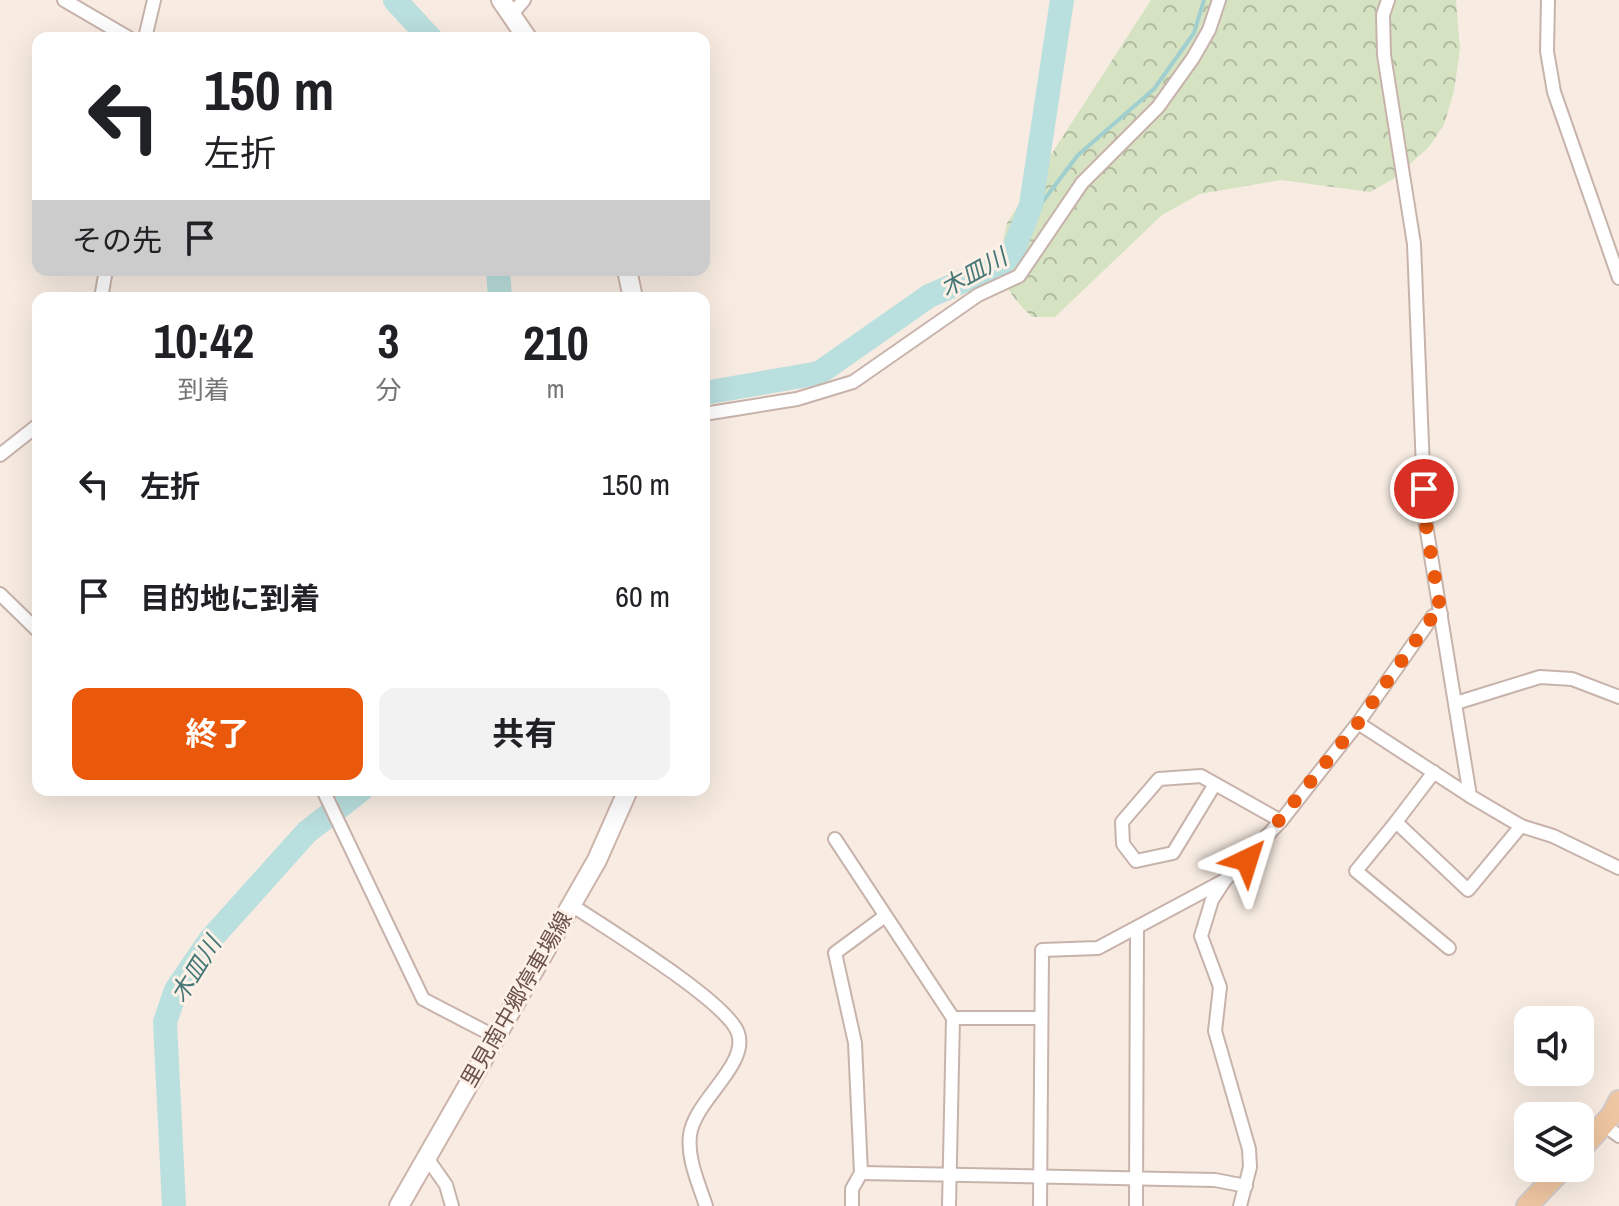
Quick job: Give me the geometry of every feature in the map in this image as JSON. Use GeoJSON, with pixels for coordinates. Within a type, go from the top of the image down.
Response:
{"type":"FeatureCollection","features":[{"type":"Feature","properties":{"kind":"main road"},"geometry":{"type":"LineString","coordinates":[[506,8],[523,32]]}},
{"type":"Feature","properties":{"kind":"main road","name":"里見南中郷停車場線"},"geometry":{"type":"LineString","coordinates":[[399,1206],[597,860],[625,796]]}},
{"type":"Feature","properties":{"kind":"main road"},"geometry":{"type":"LineString","coordinates":[[1594,1141],[1612,1130],[1619,1101]]}},
{"type":"Feature","properties":{"kind":"main road"},"geometry":{"type":"LineString","coordinates":[[1527,1206],[1550,1182]]}},
{"type":"Feature","properties":{"kind":"street"},"geometry":{"type":"LineString","coordinates":[[64,0],[119,32]]}},
{"type":"Feature","properties":{"kind":"street"},"geometry":{"type":"LineString","coordinates":[[146,32],[154,0]]}},
{"type":"Feature","properties":{"kind":"street"},"geometry":{"type":"LineString","coordinates":[[506,8],[524,0]]}},
{"type":"Feature","properties":{"kind":"street"},"geometry":{"type":"LineString","coordinates":[[710,413],[797,399],[853,382],[978,295],[1019,276],[1082,183],[1158,107],[1209,30],[1219,0]]}},
{"type":"Feature","properties":{"kind":"street"},"geometry":{"type":"LineString","coordinates":[[1388,0],[1383,15],[1384,55],[1414,244],[1425,519],[1470,796]]}},
{"type":"Feature","properties":{"kind":"street"},"geometry":{"type":"LineString","coordinates":[[1548,0],[1547,51],[1554,92],[1619,278]]}},
{"type":"Feature","properties":{"kind":"street"},"geometry":{"type":"LineString","coordinates":[[0,455],[32,430]]}},
{"type":"Feature","properties":{"kind":"street"},"geometry":{"type":"LineString","coordinates":[[0,594],[32,625]]}},
{"type":"Feature","properties":{"kind":"street"},"geometry":{"type":"LineString","coordinates":[[1240,1206],[1246,1186],[1249,1149],[1215,1031],[1220,987],[1201,936],[1212,900],[1225,880],[1281,821],[1358,723],[1433,616],[1441,614]]}},
{"type":"Feature","properties":{"kind":"street"},"geometry":{"type":"LineString","coordinates":[[1456,703],[1540,677],[1572,679],[1619,697]]}},
{"type":"Feature","properties":{"kind":"street"},"geometry":{"type":"LineString","coordinates":[[1358,723],[1521,826],[1553,836],[1619,868]]}},
{"type":"Feature","properties":{"kind":"street"},"geometry":{"type":"LineString","coordinates":[[1434,772],[1356,871],[1449,948]]}},
{"type":"Feature","properties":{"kind":"street"},"geometry":{"type":"LineString","coordinates":[[1215,784],[1173,853],[1136,861],[1123,844],[1122,822],[1159,779],[1201,776],[1281,821]]}},
{"type":"Feature","properties":{"kind":"street"},"geometry":{"type":"LineString","coordinates":[[326,796],[423,999],[494,1036]]}},
{"type":"Feature","properties":{"kind":"street"},"geometry":{"type":"LineString","coordinates":[[1396,822],[1468,890],[1521,826]]}},
{"type":"Feature","properties":{"kind":"street"},"geometry":{"type":"LineString","coordinates":[[835,839],[953,1018],[949,1206]]}},
{"type":"Feature","properties":{"kind":"street"},"geometry":{"type":"LineString","coordinates":[[1040,1206],[1042,950],[1098,948],[1225,880]]}},
{"type":"Feature","properties":{"kind":"street"},"geometry":{"type":"LineString","coordinates":[[570,904],[707,998],[738,1031],[740,1042],[734,1063],[703,1105],[690,1136],[692,1162],[706,1206]]}},
{"type":"Feature","properties":{"kind":"street"},"geometry":{"type":"LineString","coordinates":[[852,1206],[852,1189],[861,1173],[855,1043],[835,953],[885,916]]}},
{"type":"Feature","properties":{"kind":"street"},"geometry":{"type":"LineString","coordinates":[[1136,1206],[1137,929]]}},
{"type":"Feature","properties":{"kind":"street"},"geometry":{"type":"LineString","coordinates":[[953,1018],[1041,1018]]}},
{"type":"Feature","properties":{"kind":"street"},"geometry":{"type":"LineString","coordinates":[[427,1158],[446,1185],[452,1206]]}},
{"type":"Feature","properties":{"kind":"street"},"geometry":{"type":"LineString","coordinates":[[861,1173],[1215,1180],[1246,1186]]}},
{"type":"Feature","properties":{"kind":"green space"},"geometry":{"type":"Polygon","coordinates":[[[1151,0],[1456,0],[1460,49],[1454,91],[1444,125],[1428,148],[1393,179],[1370,192],[1281,180],[1200,194],[1162,215],[1055,317],[1032,317],[1012,295],[1003,274],[1002,252],[1007,223],[1151,0]]]}},
{"type":"Feature","properties":{"kind":"waterway"},"geometry":{"type":"LineString","coordinates":[[395,0],[424,32]]}},
{"type":"Feature","properties":{"kind":"waterway","name":"木皿川"},"geometry":{"type":"LineString","coordinates":[[710,392],[819,373],[929,296],[998,266],[1012,254],[1031,205],[1062,0]]}},
{"type":"Feature","properties":{"kind":"waterway"},"geometry":{"type":"LineString","coordinates":[[1021,230],[1078,155],[1154,89],[1194,33],[1204,0]]}},
{"type":"Feature","properties":{"kind":"waterway"},"geometry":{"type":"LineString","coordinates":[[498,276],[500,292]]}},
{"type":"Feature","properties":{"kind":"waterway","name":"木皿川"},"geometry":{"type":"LineString","coordinates":[[174,1206],[165,1022],[176,990],[210,940],[307,832],[353,796]]}},
{"type":"Feature","properties":{"kind":"route"},"geometry":{"type":"LineString","coordinates":[[1247,860],[1358,723],[1433,616],[1441,614],[1425,519],[1424,489]]}}]}
